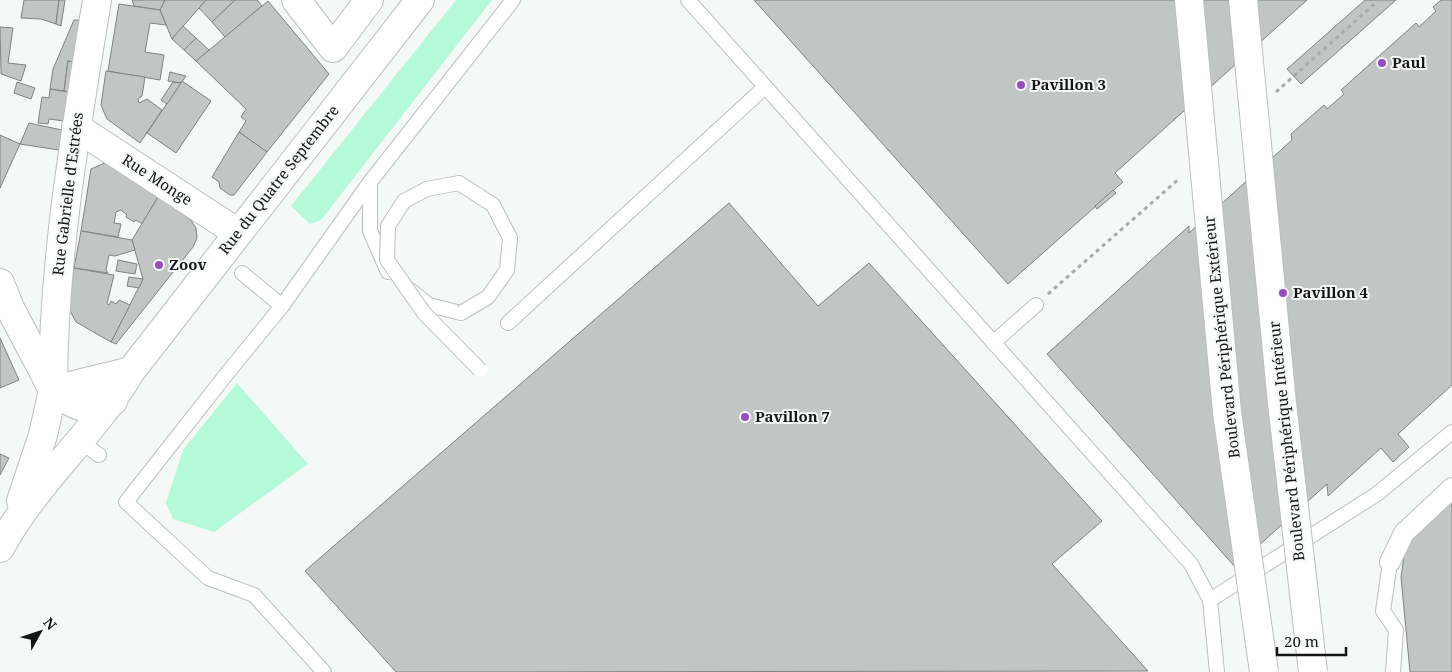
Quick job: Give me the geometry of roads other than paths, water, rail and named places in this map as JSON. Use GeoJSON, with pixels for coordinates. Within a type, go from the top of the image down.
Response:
{"type":"FeatureCollection","features":[{"type":"Feature","properties":{"kind":"main road","name":"Rue Gabrielle d'Estrées"},"geometry":{"type":"LineString","coordinates":[[53,390],[54,314],[76,127],[97,0]]}},
{"type":"Feature","properties":{"kind":"main road"},"geometry":{"type":"LineString","coordinates":[[296,0],[333,48],[369,0]]}},
{"type":"Feature","properties":{"kind":"main road","name":"Rue du Quatre Septembre"},"geometry":{"type":"LineString","coordinates":[[46,479],[90,449],[113,401],[131,371],[420,0]]}},
{"type":"Feature","properties":{"kind":"main road","name":"Boulevard Périphérique Extérieur"},"geometry":{"type":"LineString","coordinates":[[1188,0],[1228,412],[1264,672]]}},
{"type":"Feature","properties":{"kind":"main road","name":"Boulevard Périphérique Intérieur"},"geometry":{"type":"LineString","coordinates":[[1243,0],[1282,404],[1313,672]]}},
{"type":"Feature","properties":{"kind":"main road","name":"Rue Monge"},"geometry":{"type":"LineString","coordinates":[[76,127],[238,233]]}},
{"type":"Feature","properties":{"kind":"main road"},"geometry":{"type":"LineString","coordinates":[[0,283],[53,390],[65,424],[46,479],[15,520],[0,548]]}},
{"type":"Feature","properties":{"kind":"main road"},"geometry":{"type":"LineString","coordinates":[[15,315],[34,324],[42,322],[54,314]]}},
{"type":"Feature","properties":{"kind":"main road"},"geometry":{"type":"LineString","coordinates":[[53,390],[131,371]]}},
{"type":"Feature","properties":{"kind":"main road"},"geometry":{"type":"LineString","coordinates":[[53,390],[72,403],[92,409],[113,401]]}},
{"type":"Feature","properties":{"kind":"main road"},"geometry":{"type":"LineString","coordinates":[[15,520],[43,435],[53,390]]}},
{"type":"Feature","properties":{"kind":"street"},"geometry":{"type":"LineString","coordinates":[[1390,562],[1404,533],[1452,488]]}},
{"type":"Feature","properties":{"kind":"lane"},"geometry":{"type":"LineString","coordinates":[[324,672],[254,595],[208,578],[126,502],[224,376],[282,306],[370,182],[513,0]]}},
{"type":"Feature","properties":{"kind":"lane"},"geometry":{"type":"LineString","coordinates":[[688,0],[1191,564],[1210,600],[1218,672]]}},
{"type":"Feature","properties":{"kind":"lane"},"geometry":{"type":"LineString","coordinates":[[508,323],[765,87]]}},
{"type":"Feature","properties":{"kind":"lane"},"geometry":{"type":"LineString","coordinates":[[370,182],[370,231],[388,274],[429,305],[461,313],[488,297],[508,270],[510,238],[493,205],[459,184],[427,189],[404,201],[388,226],[387,260],[424,313],[480,370]]}},
{"type":"Feature","properties":{"kind":"lane"},"geometry":{"type":"LineString","coordinates":[[242,273],[282,306]]}},
{"type":"Feature","properties":{"kind":"lane"},"geometry":{"type":"LineString","coordinates":[[994,343],[1036,304]]}},
{"type":"Feature","properties":{"kind":"lane"},"geometry":{"type":"LineString","coordinates":[[1210,600],[1377,494],[1452,432]]}},
{"type":"Feature","properties":{"kind":"lane"},"geometry":{"type":"LineString","coordinates":[[1390,562],[1383,610],[1396,630],[1393,672]]}},
{"type":"Feature","properties":{"kind":"place","name":"Paul"},"geometry":{"type":"Point","coordinates":[1382,63]}},
{"type":"Feature","properties":{"kind":"place","name":"Pavillon 3"},"geometry":{"type":"Point","coordinates":[1021,85]}},
{"type":"Feature","properties":{"kind":"place","name":"Zoov"},"geometry":{"type":"Point","coordinates":[159,265]}},
{"type":"Feature","properties":{"kind":"place","name":"Pavillon 4"},"geometry":{"type":"Point","coordinates":[1283,293]}},
{"type":"Feature","properties":{"kind":"place","name":"Pavillon 7"},"geometry":{"type":"Point","coordinates":[745,417]}}]}
